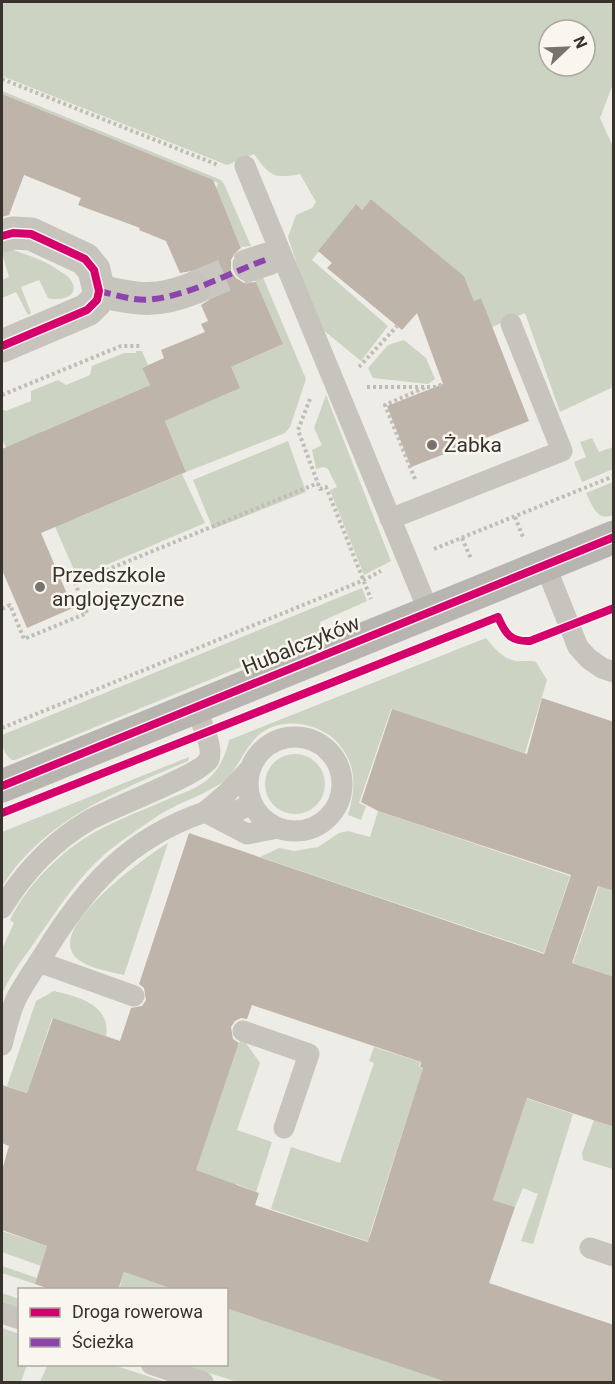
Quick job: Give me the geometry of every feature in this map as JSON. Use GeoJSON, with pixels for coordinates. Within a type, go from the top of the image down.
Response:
{"type":"FeatureCollection","features":[{"type":"Feature","properties":{"kind":"street"},"geometry":{"type":"LineString","coordinates":[[2,236],[13,233],[31,234],[85,259],[94,270],[99,291],[97,300],[87,310],[2,346]]}},
{"type":"Feature","properties":{"kind":"street"},"geometry":{"type":"LineString","coordinates":[[99,291],[133,299],[153,300],[194,288]]}},
{"type":"Feature","properties":{"kind":"street","name":"Hubalczyków"},"geometry":{"type":"LineString","coordinates":[[2,786],[614,537]]}},
{"type":"Feature","properties":{"kind":"lane"},"geometry":{"type":"LineString","coordinates":[[245,166],[429,612]]}},
{"type":"Feature","properties":{"kind":"lane"},"geometry":{"type":"LineString","coordinates":[[390,519],[562,451],[511,324]]}},
{"type":"Feature","properties":{"kind":"lane"},"geometry":{"type":"LineString","coordinates":[[545,565],[578,647],[602,669],[614,672]]}},
{"type":"Feature","properties":{"kind":"lane"},"geometry":{"type":"LineString","coordinates":[[2,908],[17,884],[35,863],[70,833],[88,821],[181,779],[207,763],[211,756],[210,748],[195,707]]}},
{"type":"Feature","properties":{"kind":"lane"},"geometry":{"type":"LineString","coordinates":[[2,1045],[16,999],[68,916],[104,873],[167,826],[205,812],[226,795],[251,768],[260,752],[275,742],[293,737],[311,740],[327,750],[338,765],[342,783],[339,801],[329,816],[314,827],[296,831],[278,828],[247,834],[205,812]]}},
{"type":"Feature","properties":{"kind":"lane"},"geometry":{"type":"LineString","coordinates":[[251,768],[248,786],[252,804],[263,819],[278,828]]}},
{"type":"Feature","properties":{"kind":"lane"},"geometry":{"type":"LineString","coordinates":[[205,812],[235,812],[252,804]]}},
{"type":"Feature","properties":{"kind":"lane"},"geometry":{"type":"LineString","coordinates":[[39,962],[134,996]]}},
{"type":"Feature","properties":{"kind":"lane"},"geometry":{"type":"LineString","coordinates":[[243,1031],[309,1054],[284,1128]]}},
{"type":"Feature","properties":{"kind":"lane"},"geometry":{"type":"LineString","coordinates":[[590,1248],[614,1256]]}},
{"type":"Feature","properties":{"kind":"lane"},"geometry":{"type":"LineString","coordinates":[[2,1313],[18,1318]]}},
{"type":"Feature","properties":{"kind":"lane"},"geometry":{"type":"LineString","coordinates":[[154,1366],[203,1383]]}},
{"type":"Feature","properties":{"kind":"path"},"geometry":{"type":"LineString","coordinates":[[359,367],[397,326]]}},
{"type":"Feature","properties":{"kind":"path"},"geometry":{"type":"LineString","coordinates":[[313,331],[359,367],[367,387],[366,399]]}},
{"type":"Feature","properties":{"kind":"path"},"geometry":{"type":"LineString","coordinates":[[2,395],[121,346],[142,346]]}},
{"type":"Feature","properties":{"kind":"path"},"geometry":{"type":"LineString","coordinates":[[367,387],[436,387],[443,384]]}},
{"type":"Feature","properties":{"kind":"path"},"geometry":{"type":"LineString","coordinates":[[418,487],[384,405],[426,387]]}},
{"type":"Feature","properties":{"kind":"path"},"geometry":{"type":"LineString","coordinates":[[429,551],[614,476]]}},
{"type":"Feature","properties":{"kind":"path"},"geometry":{"type":"LineString","coordinates":[[2,609],[10,605],[24,639],[87,613],[75,584],[318,483]]}},
{"type":"Feature","properties":{"kind":"path"},"geometry":{"type":"LineString","coordinates":[[515,517],[524,538]]}},
{"type":"Feature","properties":{"kind":"path"},"geometry":{"type":"LineString","coordinates":[[462,538],[475,570]]}},
{"type":"Feature","properties":{"kind":"path"},"geometry":{"type":"LineString","coordinates":[[2,728],[362,581],[382,570]]}},
{"type":"Feature","properties":{"kind":"green space"},"geometry":{"type":"Polygon","coordinates":[[[2,2],[613,2],[613,84],[600,118],[614,149],[613,387],[560,412],[525,313],[492,327],[481,298],[474,301],[464,276],[371,199],[362,210],[355,205],[312,260],[388,326],[361,361],[317,325],[288,237],[296,215],[312,208],[316,202],[300,174],[278,176],[273,174],[254,154],[227,165],[2,76],[2,2]]]}},
{"type":"Feature","properties":{"kind":"green space"},"geometry":{"type":"Polygon","coordinates":[[[2,91],[221,180],[251,246],[241,247],[216,189],[218,183],[9,98],[2,100],[2,91]]]}},
{"type":"Feature","properties":{"kind":"green space"},"geometry":{"type":"Polygon","coordinates":[[[11,249],[53,266],[70,278],[74,287],[71,295],[62,298],[48,298],[39,280],[21,287],[31,313],[28,315],[16,292],[2,298],[2,280],[9,277],[2,253],[11,249]]]}},
{"type":"Feature","properties":{"kind":"green space"},"geometry":{"type":"Polygon","coordinates":[[[262,275],[306,379],[290,427],[285,433],[186,472],[165,421],[233,391],[231,367],[283,344],[253,276],[262,275]]]}},
{"type":"Feature","properties":{"kind":"green space"},"geometry":{"type":"Polygon","coordinates":[[[404,340],[426,358],[435,379],[428,384],[373,378],[368,368],[388,345],[404,340]]]}},
{"type":"Feature","properties":{"kind":"green space"},"geometry":{"type":"Polygon","coordinates":[[[136,351],[142,351],[148,365],[142,368],[150,385],[41,432],[14,467],[2,438],[2,409],[6,411],[31,401],[31,391],[58,380],[66,385],[90,375],[92,366],[124,353],[136,353],[136,351]]]}},
{"type":"Feature","properties":{"kind":"green space"},"geometry":{"type":"Polygon","coordinates":[[[326,395],[391,561],[364,575],[330,490],[337,487],[328,469],[324,467],[316,469],[312,450],[322,445],[314,428],[326,395]]]}},
{"type":"Feature","properties":{"kind":"green space"},"geometry":{"type":"Polygon","coordinates":[[[592,438],[599,452],[613,447],[613,469],[582,482],[574,462],[586,457],[580,442],[592,438]]]}},
{"type":"Feature","properties":{"kind":"green space"},"geometry":{"type":"Polygon","coordinates":[[[288,441],[306,492],[213,529],[193,480],[288,441]]]}},
{"type":"Feature","properties":{"kind":"green space"},"geometry":{"type":"Polygon","coordinates":[[[182,474],[205,523],[92,571],[83,573],[74,570],[46,506],[77,518],[182,474]]]}},
{"type":"Feature","properties":{"kind":"green space"},"geometry":{"type":"Polygon","coordinates":[[[613,482],[613,515],[607,517],[596,511],[586,493],[613,482]]]}},
{"type":"Feature","properties":{"kind":"green space"},"geometry":{"type":"Polygon","coordinates":[[[362,588],[367,601],[320,622],[323,633],[15,760],[9,758],[4,749],[2,735],[362,588]]]}},
{"type":"Feature","properties":{"kind":"green space"},"geometry":{"type":"Polygon","coordinates":[[[486,638],[507,658],[536,662],[547,680],[525,753],[391,709],[359,803],[366,806],[361,820],[348,815],[353,786],[352,768],[338,743],[319,729],[307,725],[283,724],[272,727],[253,741],[226,780],[159,815],[100,858],[63,902],[14,971],[2,994],[2,949],[14,923],[10,920],[35,882],[58,859],[82,840],[104,827],[203,783],[218,767],[229,740],[486,638]]]}},
{"type":"Feature","properties":{"kind":"green space"},"geometry":{"type":"Polygon","coordinates":[[[289,754],[301,754],[312,759],[320,767],[325,784],[323,796],[312,809],[301,814],[289,814],[278,809],[270,801],[265,790],[265,778],[270,767],[278,759],[289,754]]]}},
{"type":"Feature","properties":{"kind":"green space"},"geometry":{"type":"Polygon","coordinates":[[[189,757],[188,761],[110,796],[61,825],[39,842],[2,886],[2,832],[189,757]]]}},
{"type":"Feature","properties":{"kind":"green space"},"geometry":{"type":"Polygon","coordinates":[[[378,811],[570,876],[544,953],[260,857],[279,848],[294,851],[318,847],[339,833],[348,831],[370,837],[378,811]]]}},
{"type":"Feature","properties":{"kind":"green space"},"geometry":{"type":"Polygon","coordinates":[[[168,843],[124,975],[80,961],[71,950],[71,937],[78,922],[91,906],[124,875],[168,843]]]}},
{"type":"Feature","properties":{"kind":"green space"},"geometry":{"type":"Polygon","coordinates":[[[599,886],[613,891],[613,977],[573,963],[599,886]]]}},
{"type":"Feature","properties":{"kind":"green space"},"geometry":{"type":"Polygon","coordinates":[[[54,991],[83,1000],[98,1010],[104,1017],[106,1036],[52,1018],[27,1093],[7,1086],[36,1001],[54,991]]]}},
{"type":"Feature","properties":{"kind":"green space"},"geometry":{"type":"Polygon","coordinates":[[[240,1041],[246,1043],[260,1063],[237,1130],[272,1142],[256,1192],[237,1184],[235,1191],[193,1177],[240,1041]]]}},
{"type":"Feature","properties":{"kind":"green space"},"geometry":{"type":"Polygon","coordinates":[[[374,1047],[420,1062],[419,1067],[423,1069],[369,1236],[380,1241],[379,1245],[271,1209],[291,1147],[340,1163],[374,1063],[369,1061],[374,1047]]]}},
{"type":"Feature","properties":{"kind":"green space"},"geometry":{"type":"Polygon","coordinates":[[[525,1098],[573,1114],[533,1244],[521,1241],[538,1194],[523,1188],[515,1207],[493,1200],[526,1101],[525,1098]]]}},
{"type":"Feature","properties":{"kind":"green space"},"geometry":{"type":"Polygon","coordinates":[[[594,1120],[613,1127],[613,1169],[583,1160],[582,1153],[594,1120]]]}},
{"type":"Feature","properties":{"kind":"green space"},"geometry":{"type":"Polygon","coordinates":[[[2,1231],[47,1246],[41,1266],[2,1252],[2,1231]]]}},
{"type":"Feature","properties":{"kind":"green space"},"geometry":{"type":"Polygon","coordinates":[[[2,1266],[37,1278],[35,1284],[2,1273],[2,1266]]]}},
{"type":"Feature","properties":{"kind":"green space"},"geometry":{"type":"Polygon","coordinates":[[[124,1272],[172,1288],[120,1288],[124,1272]]]}},
{"type":"Feature","properties":{"kind":"green space"},"geometry":{"type":"Polygon","coordinates":[[[2,1293],[18,1299],[18,1308],[2,1302],[2,1293]]]}},
{"type":"Feature","properties":{"kind":"green space"},"geometry":{"type":"Polygon","coordinates":[[[228,1308],[449,1382],[237,1382],[187,1366],[228,1366],[228,1308]]]}},
{"type":"Feature","properties":{"kind":"green space"},"geometry":{"type":"Polygon","coordinates":[[[2,1328],[18,1334],[18,1366],[27,1366],[21,1382],[2,1382],[2,1328]]]}},
{"type":"Feature","properties":{"kind":"green space"},"geometry":{"type":"Polygon","coordinates":[[[47,1366],[116,1366],[166,1382],[40,1382],[47,1366]]]}},
{"type":"Feature","properties":{"kind":"building"},"geometry":{"type":"Polygon","coordinates":[[[2,94],[213,180],[241,248],[231,260],[231,271],[244,283],[256,282],[283,344],[231,367],[240,388],[165,421],[186,472],[41,533],[73,608],[27,628],[2,570],[2,449],[150,385],[142,368],[164,358],[161,350],[205,332],[201,324],[208,321],[201,305],[209,300],[212,291],[211,281],[206,273],[197,270],[180,273],[166,241],[139,230],[140,228],[78,205],[81,198],[24,175],[9,215],[2,217],[2,94]]]}},
{"type":"Feature","properties":{"kind":"building"},"geometry":{"type":"Polygon","coordinates":[[[371,199],[464,276],[474,301],[481,298],[529,421],[411,467],[387,406],[443,384],[417,313],[402,330],[327,268],[332,263],[318,251],[356,204],[362,210],[371,199]]]}},
{"type":"Feature","properties":{"kind":"building"},"geometry":{"type":"Polygon","coordinates":[[[542,698],[614,722],[614,891],[598,886],[572,963],[614,977],[614,1127],[527,1098],[493,1200],[515,1207],[489,1283],[614,1325],[614,1383],[450,1383],[228,1309],[228,1288],[170,1288],[124,1272],[119,1288],[46,1288],[35,1284],[47,1246],[2,1230],[2,1170],[9,1146],[2,1143],[2,1085],[27,1093],[53,1018],[120,1041],[131,1008],[142,1006],[146,1000],[144,988],[139,984],[189,833],[544,954],[571,875],[378,811],[361,802],[392,709],[527,754],[542,698]],[[252,1005],[247,1019],[241,1018],[235,1021],[231,1027],[233,1039],[239,1043],[196,1170],[259,1193],[255,1205],[368,1242],[423,1068],[420,1067],[421,1062],[252,1005]]]}},
{"type":"Feature","properties":{"kind":"tunnel"},"geometry":{"type":"LineString","coordinates":[[194,288],[249,265]]}},
{"type":"Feature","properties":{"kind":"marked path"},"geometry":{"type":"LineString","coordinates":[[99,291],[126,298],[154,299],[197,288],[268,259]]}},
{"type":"Feature","properties":{"kind":"cycle path"},"geometry":{"type":"LineString","coordinates":[[2,236],[13,233],[31,234],[85,259],[94,270],[99,291],[97,300],[87,310],[2,346]]}},
{"type":"Feature","properties":{"kind":"cycle path"},"geometry":{"type":"LineString","coordinates":[[2,786],[614,537]]}},
{"type":"Feature","properties":{"kind":"cycle path"},"geometry":{"type":"LineString","coordinates":[[2,813],[498,617],[509,635],[518,640],[530,641],[614,608]]}},
{"type":"Feature","properties":{"kind":"place","name":"Żabka"},"geometry":{"type":"Point","coordinates":[432,445]}},
{"type":"Feature","properties":{"kind":"place","name":"Przedszkole anglojęzyczne"},"geometry":{"type":"Point","coordinates":[40,587]}}]}
